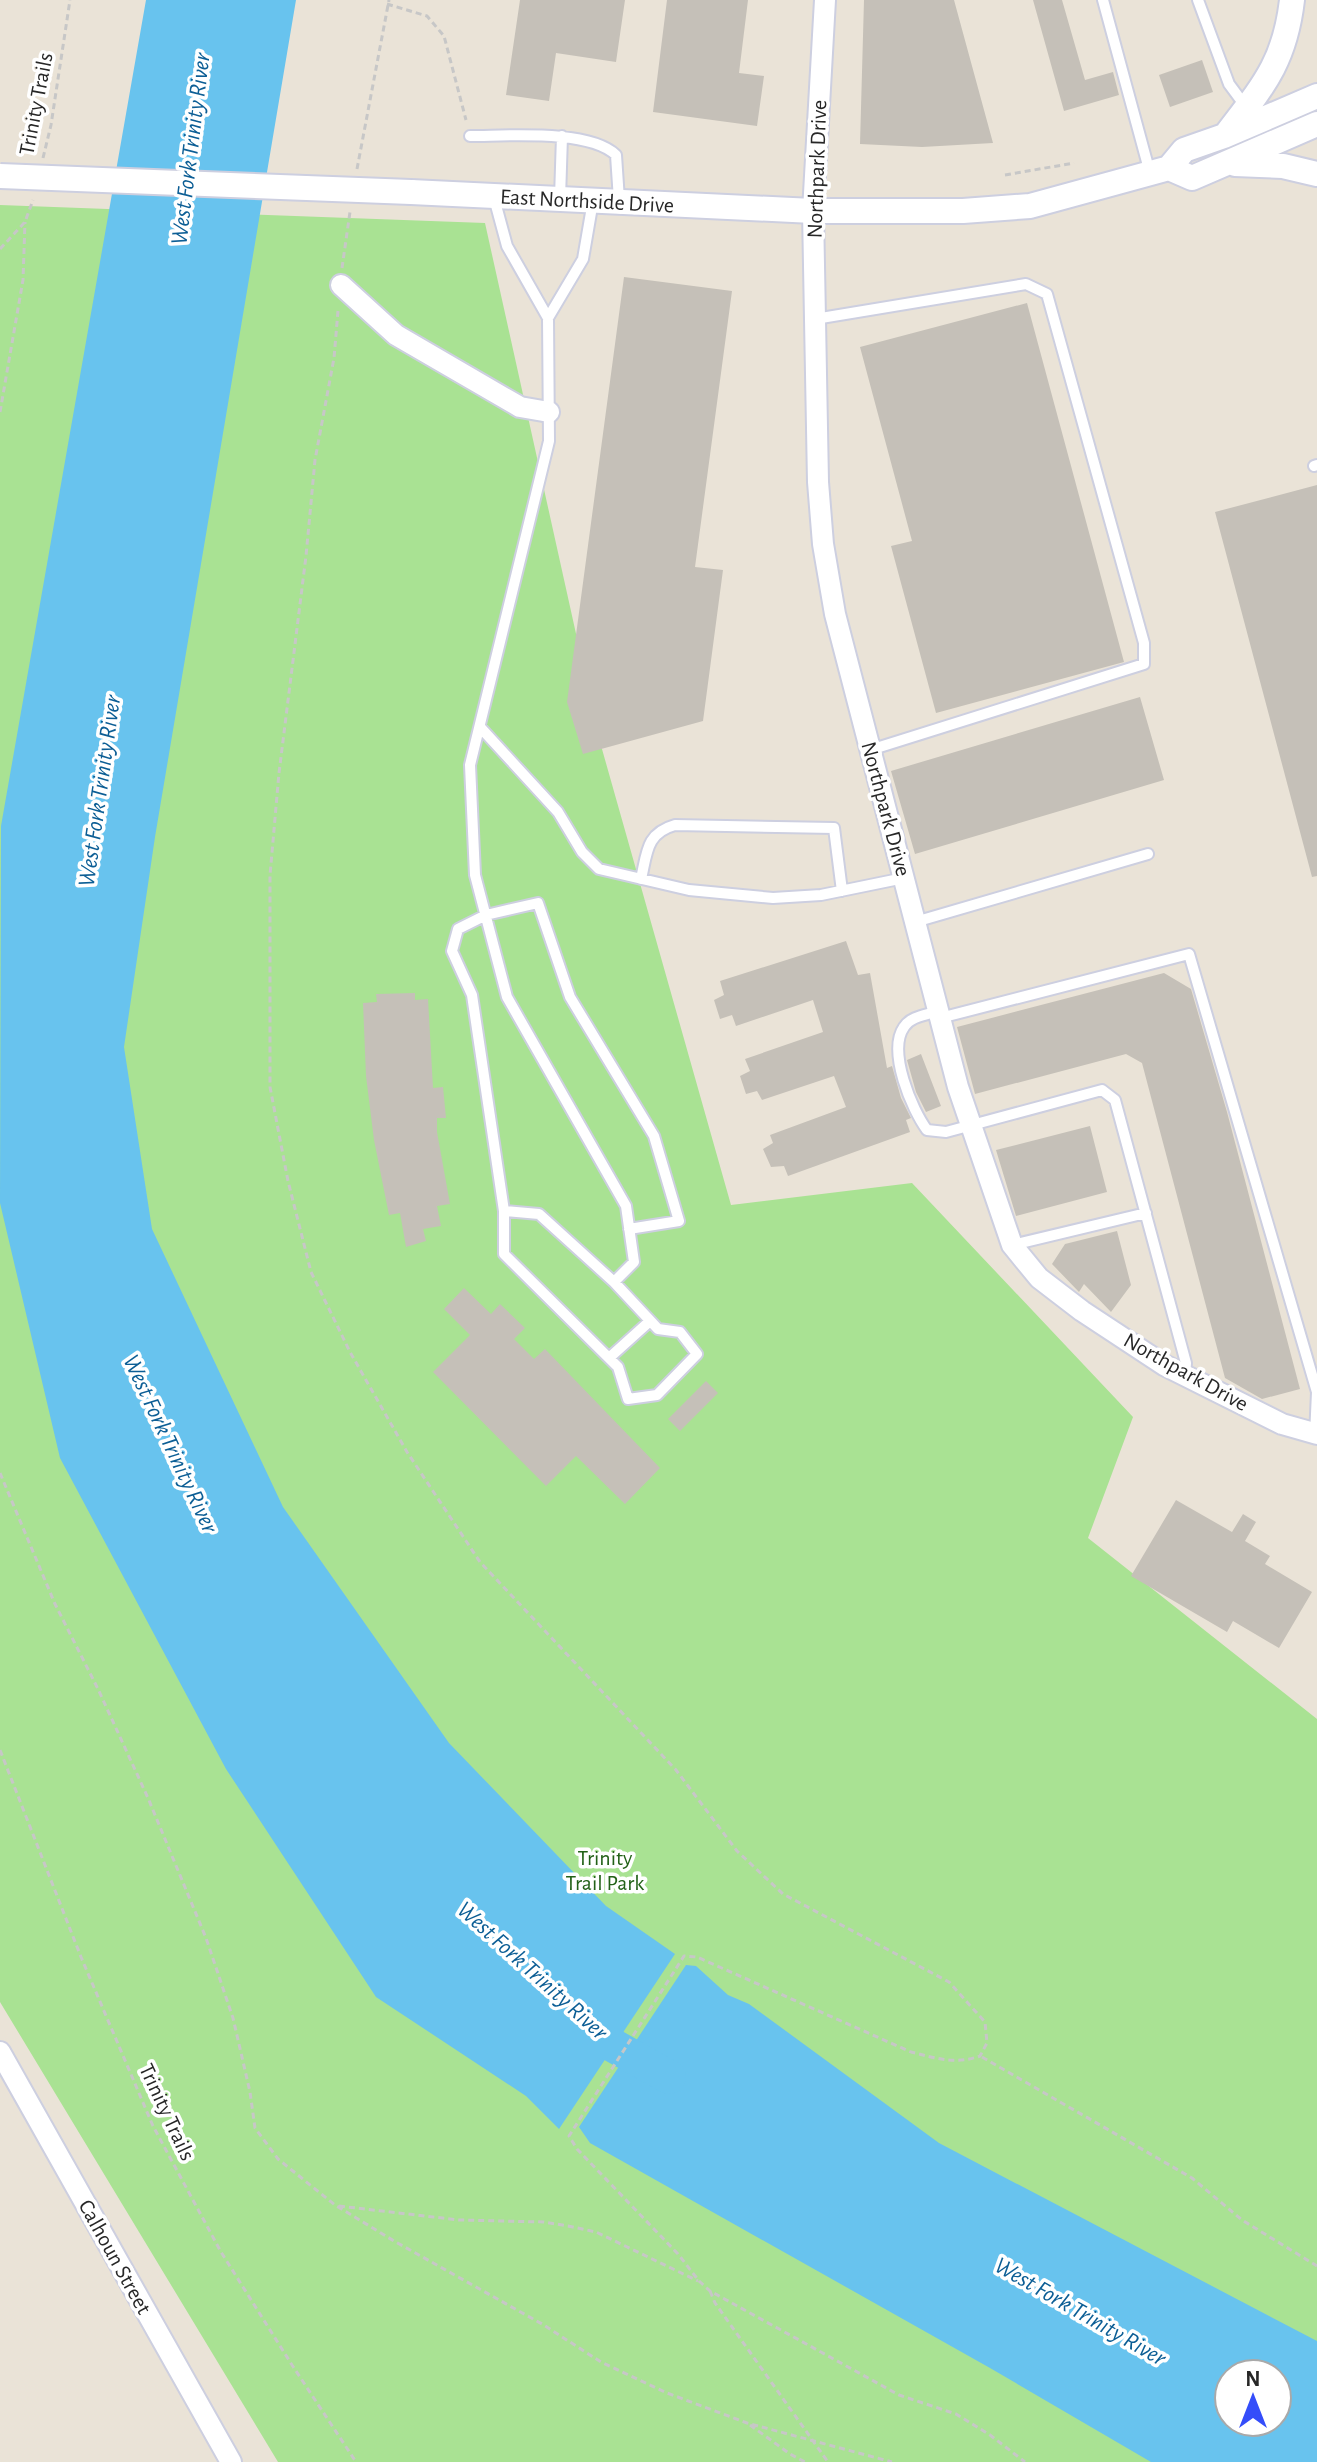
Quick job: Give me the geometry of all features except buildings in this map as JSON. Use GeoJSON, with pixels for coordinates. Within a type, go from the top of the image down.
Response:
{"type":"FeatureCollection","features":[{"type":"Feature","properties":{"kind":"street","name":"Northpark Drive"},"geometry":{"type":"LineString","coordinates":[[825,0],[813,211],[818,482],[823,544],[835,614],[939,1015],[971,1125],[1012,1245],[1039,1278],[1082,1311],[1164,1365],[1282,1424],[1316,1437]]}},
{"type":"Feature","properties":{"kind":"street"},"geometry":{"type":"LineString","coordinates":[[1224,136],[1268,80],[1282,49],[1292,0]]}},
{"type":"Feature","properties":{"kind":"street","name":"East Northside Drive"},"geometry":{"type":"LineString","coordinates":[[0,176],[813,211],[963,211],[1030,206],[1160,170],[1184,150],[1317,96]]}},
{"type":"Feature","properties":{"kind":"street","name":"East Northside Drive"},"geometry":{"type":"LineString","coordinates":[[1160,170],[1192,178],[1317,124]]}},
{"type":"Feature","properties":{"kind":"street"},"geometry":{"type":"LineString","coordinates":[[1224,164],[1283,166],[1317,174]]}},
{"type":"Feature","properties":{"kind":"street"},"geometry":{"type":"LineString","coordinates":[[341,285],[396,335],[520,407],[549,412]]}},
{"type":"Feature","properties":{"kind":"street","name":"Calhoun Street"},"geometry":{"type":"LineString","coordinates":[[0,2052],[231,2462]]}},
{"type":"Feature","properties":{"kind":"lane"},"geometry":{"type":"LineString","coordinates":[[1103,0],[1160,170]]}},
{"type":"Feature","properties":{"kind":"lane"},"geometry":{"type":"LineString","coordinates":[[1198,0],[1229,84],[1247,107]]}},
{"type":"Feature","properties":{"kind":"lane"},"geometry":{"type":"LineString","coordinates":[[470,136],[562,136],[607,146],[616,155],[619,202]]}},
{"type":"Feature","properties":{"kind":"lane"},"geometry":{"type":"LineString","coordinates":[[560,199],[562,136]]}},
{"type":"Feature","properties":{"kind":"lane"},"geometry":{"type":"LineString","coordinates":[[494,196],[507,246],[548,318],[549,441],[470,765],[475,875],[507,997],[626,1206],[634,1262],[614,1282]]}},
{"type":"Feature","properties":{"kind":"lane"},"geometry":{"type":"LineString","coordinates":[[548,318],[583,259],[593,201]]}},
{"type":"Feature","properties":{"kind":"lane"},"geometry":{"type":"LineString","coordinates":[[815,319],[1026,284],[1047,294],[1144,643],[1144,664],[870,750]]}},
{"type":"Feature","properties":{"kind":"lane"},"geometry":{"type":"LineString","coordinates":[[480,727],[558,812],[582,852],[599,869],[689,890],[773,898],[821,895],[904,878]]}},
{"type":"Feature","properties":{"kind":"lane"},"geometry":{"type":"LineString","coordinates":[[641,879],[650,841],[661,829],[675,825],[834,828],[842,891]]}},
{"type":"Feature","properties":{"kind":"lane"},"geometry":{"type":"LineString","coordinates":[[915,922],[1148,854]]}},
{"type":"Feature","properties":{"kind":"lane"},"geometry":{"type":"LineString","coordinates":[[504,1211],[539,1214],[614,1282],[658,1329],[680,1332],[697,1354],[657,1395],[628,1399],[618,1367],[504,1254],[504,1211],[472,995],[452,951],[458,929],[486,915],[538,903],[570,997],[654,1136],[679,1221],[629,1229]]}},
{"type":"Feature","properties":{"kind":"lane"},"geometry":{"type":"LineString","coordinates":[[1185,1376],[1186,1363],[1115,1100],[1102,1090],[946,1132],[927,1130],[914,1112],[901,1074],[899,1041],[903,1028],[914,1018],[939,1015],[1189,954],[1317,1392],[1316,1437]]}},
{"type":"Feature","properties":{"kind":"lane"},"geometry":{"type":"LineString","coordinates":[[1012,1245],[1146,1213]]}},
{"type":"Feature","properties":{"kind":"lane"},"geometry":{"type":"LineString","coordinates":[[609,1358],[650,1321]]}},
{"type":"Feature","properties":{"kind":"path","name":"Trinity Trails"},"geometry":{"type":"LineString","coordinates":[[41,166],[51,125],[70,0]]}},
{"type":"Feature","properties":{"kind":"path"},"geometry":{"type":"LineString","coordinates":[[387,4],[427,16],[444,36],[470,136]]}},
{"type":"Feature","properties":{"kind":"path"},"geometry":{"type":"LineString","coordinates":[[1005,175],[1074,163]]}},
{"type":"Feature","properties":{"kind":"path"},"geometry":{"type":"LineString","coordinates":[[0,412],[23,280],[25,222],[34,194]]}},
{"type":"Feature","properties":{"kind":"path"},"geometry":{"type":"LineString","coordinates":[[0,249],[25,222]]}},
{"type":"Feature","properties":{"kind":"path"},"geometry":{"type":"LineString","coordinates":[[0,1473],[55,1604],[148,1798],[206,1938],[233,2018],[255,2128],[278,2159],[335,2205],[542,2324],[601,2362],[667,2393],[747,2423],[892,2462]]}},
{"type":"Feature","properties":{"kind":"path","name":"Trinity Trails"},"geometry":{"type":"LineString","coordinates":[[0,1750],[81,1957],[153,2126],[221,2252],[356,2462]]}},
{"type":"Feature","properties":{"kind":"path"},"geometry":{"type":"LineString","coordinates":[[684,1956],[569,2136],[577,2149],[710,2291],[899,2395],[956,2414],[1025,2462]]}},
{"type":"Feature","properties":{"kind":"path"},"geometry":{"type":"LineString","coordinates":[[980,2056],[1192,2178],[1242,2220],[1317,2266]]}},
{"type":"Feature","properties":{"kind":"path"},"geometry":{"type":"LineString","coordinates":[[335,2205],[459,2220],[544,2222],[568,2226],[596,2232],[699,2281]]}},
{"type":"Feature","properties":{"kind":"path"},"geometry":{"type":"LineString","coordinates":[[710,2291],[715,2303],[828,2462]]}},
{"type":"Feature","properties":{"kind":"path"},"geometry":{"type":"LineString","coordinates":[[747,2423],[805,2462]]}},
{"type":"Feature","properties":{"kind":"green space","name":"Trinity Trail Park"},"geometry":{"type":"Polygon","coordinates":[[[0,205],[485,223],[600,742],[731,1205],[912,1183],[1133,1417],[1088,1538],[1317,1719],[1317,2462],[278,2462],[0,2002],[0,205]]]}},
{"type":"Feature","properties":{"kind":"water"},"geometry":{"type":"Polygon","coordinates":[[[146,0],[296,0],[155,837],[124,1047],[152,1229],[283,1507],[449,1743],[606,1906],[675,1954],[559,2129],[526,2096],[376,1997],[226,1769],[60,1458],[0,1203],[1,826],[146,0]]]}},
{"type":"Feature","properties":{"kind":"water"},"geometry":{"type":"Polygon","coordinates":[[[686,1965],[696,1966],[728,1995],[749,2004],[939,2143],[1317,2341],[1317,2462],[1151,2462],[590,2143],[579,2127],[686,1965]]]}},
{"type":"Feature","properties":{"kind":"waterway","name":"West Fork Trinity River"},"geometry":{"type":"LineString","coordinates":[[582,2016],[614,2046],[669,2077]]}}]}
